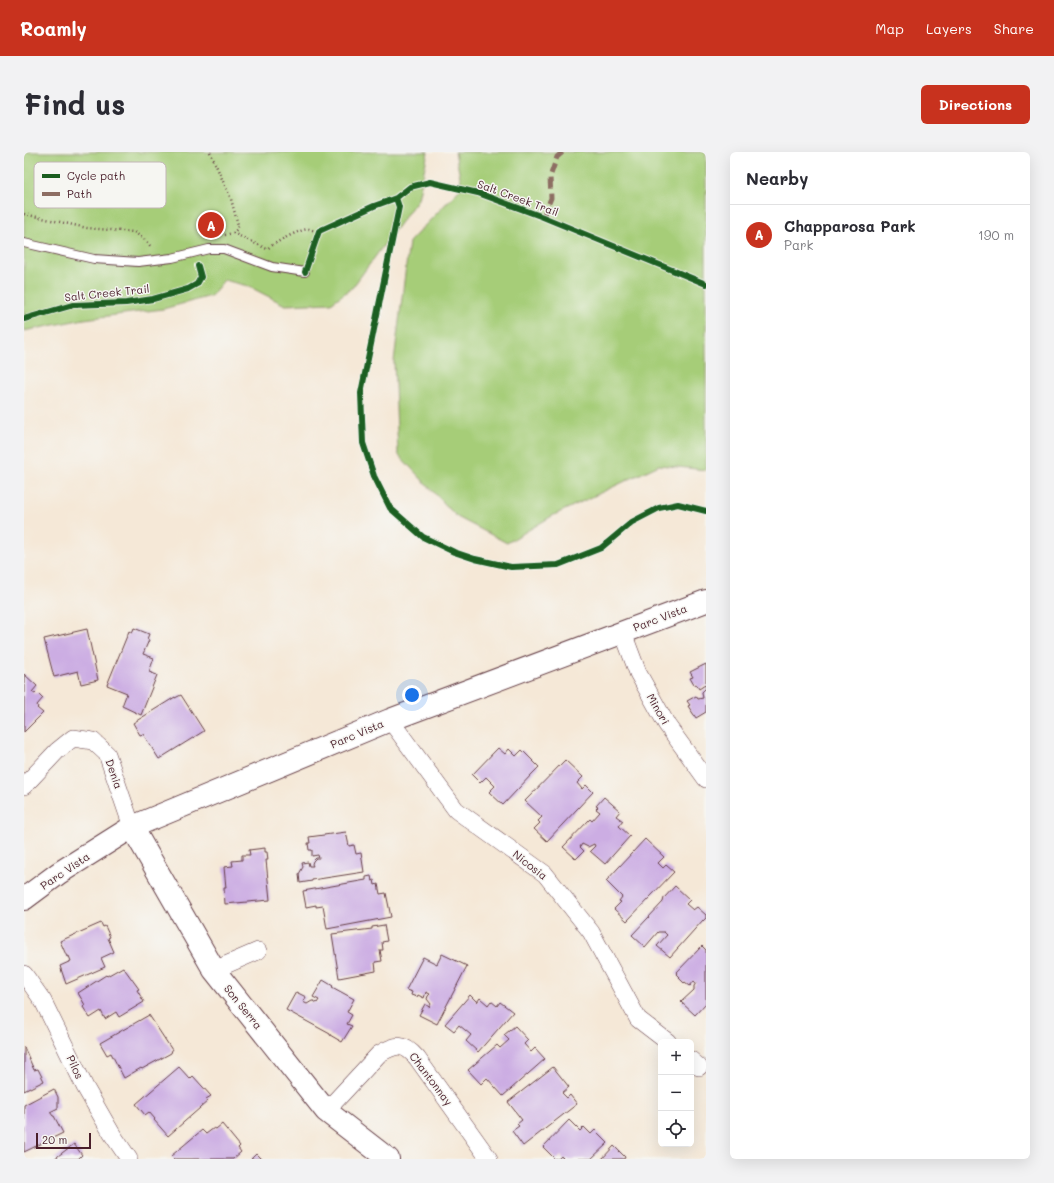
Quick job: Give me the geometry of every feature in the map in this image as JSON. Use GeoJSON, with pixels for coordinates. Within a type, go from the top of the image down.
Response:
{"type":"FeatureCollection","features":[{"type":"Feature","properties":{"kind":"street","name":"Parc Vista"},"geometry":{"type":"LineString","coordinates":[[24,899],[59,874],[132,827],[390,720],[623,633],[706,600]]}},
{"type":"Feature","properties":{"kind":"street","name":"Minori"},"geometry":{"type":"LineString","coordinates":[[623,633],[638,673],[667,725],[706,779]]}},
{"type":"Feature","properties":{"kind":"street","name":"Nicosia"},"geometry":{"type":"LineString","coordinates":[[390,720],[456,810],[545,874],[591,932],[638,1019],[664,1039]]}},
{"type":"Feature","properties":{"kind":"street","name":"Denia"},"geometry":{"type":"LineString","coordinates":[[24,786],[57,751],[73,738],[94,742],[107,754],[132,827]]}},
{"type":"Feature","properties":{"kind":"street","name":"Son Serra"},"geometry":{"type":"LineString","coordinates":[[132,827],[214,970],[326,1110],[388,1159]]}},
{"type":"Feature","properties":{"kind":"street"},"geometry":{"type":"LineString","coordinates":[[214,970],[258,951]]}},
{"type":"Feature","properties":{"kind":"street","name":"Pilos"},"geometry":{"type":"LineString","coordinates":[[24,974],[43,1001],[85,1087],[112,1134],[129,1159]]}},
{"type":"Feature","properties":{"kind":"street","name":"Chantonnay"},"geometry":{"type":"LineString","coordinates":[[326,1110],[379,1054],[400,1045],[409,1050],[417,1058],[489,1159]]}},
{"type":"Feature","properties":{"kind":"lane"},"geometry":{"type":"LineString","coordinates":[[24,243],[94,259],[138,262],[172,258],[209,249],[224,249],[272,267],[305,272]]}},
{"type":"Feature","properties":{"kind":"path"},"geometry":{"type":"LineString","coordinates":[[210,152],[230,199],[238,225],[238,228],[233,233],[219,236]]}},
{"type":"Feature","properties":{"kind":"path"},"geometry":{"type":"LineString","coordinates":[[24,214],[87,228],[134,232],[146,240],[153,249]]}},
{"type":"Feature","properties":{"kind":"path"},"geometry":{"type":"LineString","coordinates":[[233,233],[267,250],[273,244],[308,229],[319,231],[326,228]]}},
{"type":"Feature","properties":{"kind":"path"},"geometry":{"type":"LineString","coordinates":[[316,238],[319,231]]}},
{"type":"Feature","properties":{"kind":"green space"},"geometry":{"type":"Polygon","coordinates":[[[24,152],[428,152],[418,199],[352,288],[331,303],[285,305],[248,286],[224,280],[211,296],[163,309],[84,319],[24,331],[24,152]]]}},
{"type":"Feature","properties":{"kind":"green space"},"geometry":{"type":"Polygon","coordinates":[[[455,152],[706,152],[706,470],[659,465],[552,516],[507,543],[457,517],[398,454],[394,361],[409,242],[462,187],[455,152]]]}},
{"type":"Feature","properties":{"kind":"building"},"geometry":{"type":"Polygon","coordinates":[[[134,628],[149,634],[147,639],[149,640],[143,654],[154,658],[149,672],[157,675],[141,715],[122,706],[127,693],[107,685],[129,631],[132,633],[134,628]]]}},
{"type":"Feature","properties":{"kind":"building"},"geometry":{"type":"Polygon","coordinates":[[[87,629],[98,680],[81,684],[78,671],[54,677],[44,639],[87,629]]]}},
{"type":"Feature","properties":{"kind":"building"},"geometry":{"type":"Polygon","coordinates":[[[706,664],[706,688],[705,685],[699,689],[696,684],[694,685],[690,678],[693,677],[690,672],[706,664]]]}},
{"type":"Feature","properties":{"kind":"building"},"geometry":{"type":"Polygon","coordinates":[[[24,674],[37,686],[32,692],[35,694],[37,692],[43,698],[37,705],[37,708],[43,713],[24,732],[24,674]]]}},
{"type":"Feature","properties":{"kind":"building"},"geometry":{"type":"Polygon","coordinates":[[[706,688],[706,712],[696,718],[688,706],[690,705],[687,701],[696,696],[698,699],[703,698],[702,692],[706,688]]]}},
{"type":"Feature","properties":{"kind":"building"},"geometry":{"type":"Polygon","coordinates":[[[181,695],[204,731],[159,759],[143,734],[140,735],[133,723],[175,697],[181,695]]]}},
{"type":"Feature","properties":{"kind":"building"},"geometry":{"type":"Polygon","coordinates":[[[498,748],[505,754],[509,749],[516,756],[522,750],[539,767],[503,805],[489,792],[495,786],[486,777],[480,783],[472,775],[498,748]]]}},
{"type":"Feature","properties":{"kind":"building"},"geometry":{"type":"Polygon","coordinates":[[[565,760],[583,777],[577,783],[582,789],[586,785],[593,792],[547,841],[534,829],[540,823],[538,821],[542,817],[525,801],[565,760]]]}},
{"type":"Feature","properties":{"kind":"building"},"geometry":{"type":"Polygon","coordinates":[[[604,797],[620,811],[616,816],[623,821],[619,826],[630,836],[605,864],[590,851],[595,846],[594,844],[588,847],[582,844],[580,847],[584,851],[576,859],[563,847],[590,819],[592,821],[600,812],[596,809],[598,807],[596,806],[604,797]]]}},
{"type":"Feature","properties":{"kind":"building"},"geometry":{"type":"Polygon","coordinates":[[[346,832],[349,846],[354,845],[356,854],[361,853],[364,872],[300,883],[299,874],[303,867],[302,863],[308,862],[309,866],[313,866],[313,861],[316,858],[319,858],[318,855],[312,856],[312,850],[309,850],[309,837],[346,832]]]}},
{"type":"Feature","properties":{"kind":"building"},"geometry":{"type":"Polygon","coordinates":[[[645,839],[664,857],[658,863],[663,868],[666,865],[674,872],[627,921],[614,909],[621,902],[619,901],[622,897],[606,881],[645,839]]]}},
{"type":"Feature","properties":{"kind":"building"},"geometry":{"type":"Polygon","coordinates":[[[265,848],[268,860],[266,860],[270,900],[225,904],[224,888],[226,888],[224,867],[233,866],[232,861],[242,860],[242,855],[250,855],[249,850],[265,848]]]}},
{"type":"Feature","properties":{"kind":"building"},"geometry":{"type":"Polygon","coordinates":[[[371,876],[375,885],[378,884],[380,894],[386,893],[391,917],[327,929],[323,906],[316,907],[316,905],[306,907],[303,891],[366,880],[366,877],[371,876]]]}},
{"type":"Feature","properties":{"kind":"building"},"geometry":{"type":"Polygon","coordinates":[[[675,886],[690,900],[686,904],[693,910],[697,907],[706,915],[706,918],[670,957],[657,946],[667,935],[664,932],[658,932],[645,947],[632,935],[663,902],[664,898],[675,886]]]}},
{"type":"Feature","properties":{"kind":"building"},"geometry":{"type":"Polygon","coordinates":[[[101,923],[103,927],[105,926],[110,937],[108,938],[114,952],[101,958],[105,967],[66,984],[60,966],[71,961],[69,956],[67,957],[60,941],[101,923]]]}},
{"type":"Feature","properties":{"kind":"building"},"geometry":{"type":"Polygon","coordinates":[[[384,925],[387,941],[382,942],[383,950],[380,950],[382,961],[375,962],[376,971],[339,978],[332,934],[372,929],[372,927],[384,925]]]}},
{"type":"Feature","properties":{"kind":"building"},"geometry":{"type":"Polygon","coordinates":[[[702,946],[706,950],[706,1003],[695,1015],[681,1002],[694,990],[696,983],[694,981],[690,986],[685,982],[684,983],[676,973],[702,946]]]}},
{"type":"Feature","properties":{"kind":"building"},"geometry":{"type":"Polygon","coordinates":[[[442,954],[467,966],[437,1024],[419,1015],[425,1004],[429,1007],[431,1004],[427,999],[430,994],[426,992],[424,998],[418,995],[417,997],[411,995],[412,992],[406,990],[423,957],[437,964],[442,954]]]}},
{"type":"Feature","properties":{"kind":"building"},"geometry":{"type":"Polygon","coordinates":[[[123,967],[139,989],[137,990],[144,1002],[119,1017],[116,1012],[105,1019],[101,1011],[90,1018],[83,1007],[85,1005],[78,993],[106,975],[107,976],[123,967]]]}},
{"type":"Feature","properties":{"kind":"building"},"geometry":{"type":"Polygon","coordinates":[[[323,980],[333,986],[332,987],[354,999],[347,1012],[352,1015],[347,1024],[352,1026],[342,1042],[286,1010],[296,992],[306,997],[303,1002],[307,1004],[314,1001],[317,1003],[319,1000],[313,997],[323,980]]]}},
{"type":"Feature","properties":{"kind":"building"},"geometry":{"type":"Polygon","coordinates":[[[470,995],[477,1002],[480,998],[488,1005],[491,1001],[497,1006],[500,1002],[513,1012],[478,1052],[466,1041],[471,1035],[459,1025],[454,1031],[445,1024],[470,995]]]}},
{"type":"Feature","properties":{"kind":"building"},"geometry":{"type":"Polygon","coordinates":[[[149,1015],[172,1050],[171,1053],[124,1078],[111,1053],[107,1055],[100,1043],[149,1015]]]}},
{"type":"Feature","properties":{"kind":"building"},"geometry":{"type":"Polygon","coordinates":[[[515,1026],[528,1040],[524,1044],[531,1052],[535,1048],[545,1059],[503,1096],[487,1078],[481,1084],[468,1070],[497,1045],[500,1048],[509,1040],[504,1035],[515,1026]]]}},
{"type":"Feature","properties":{"kind":"building"},"geometry":{"type":"Polygon","coordinates":[[[24,1047],[34,1070],[38,1069],[44,1081],[24,1091],[24,1047]]]}},
{"type":"Feature","properties":{"kind":"building"},"geometry":{"type":"Polygon","coordinates":[[[179,1067],[190,1079],[193,1076],[211,1096],[206,1099],[208,1101],[168,1136],[149,1112],[145,1115],[136,1104],[179,1067]]]}},
{"type":"Feature","properties":{"kind":"building"},"geometry":{"type":"Polygon","coordinates":[[[553,1067],[569,1087],[562,1093],[567,1098],[570,1095],[577,1104],[523,1146],[512,1131],[519,1126],[517,1124],[522,1120],[508,1102],[553,1067]]]}},
{"type":"Feature","properties":{"kind":"building"},"geometry":{"type":"Polygon","coordinates":[[[54,1089],[58,1097],[58,1108],[50,1112],[54,1116],[63,1133],[24,1152],[24,1105],[54,1089]]]}},
{"type":"Feature","properties":{"kind":"building"},"geometry":{"type":"Polygon","coordinates":[[[569,1120],[580,1131],[584,1127],[591,1134],[595,1130],[608,1143],[591,1159],[561,1159],[563,1158],[561,1156],[558,1159],[555,1159],[543,1147],[569,1120]]]}},
{"type":"Feature","properties":{"kind":"building"},"geometry":{"type":"Polygon","coordinates":[[[222,1124],[240,1146],[238,1148],[241,1152],[233,1159],[174,1159],[171,1156],[202,1130],[206,1134],[222,1124]]]}},
{"type":"Feature","properties":{"kind":"building"},"geometry":{"type":"Polygon","coordinates":[[[74,1144],[82,1155],[78,1159],[54,1159],[74,1144]]]}},
{"type":"Feature","properties":{"kind":"building"},"geometry":{"type":"Polygon","coordinates":[[[614,1146],[625,1157],[624,1159],[602,1159],[614,1146]]]}},
{"type":"Feature","properties":{"kind":"building"},"geometry":{"type":"Polygon","coordinates":[[[256,1154],[261,1159],[251,1159],[256,1154]]]}},
{"type":"Feature","properties":{"kind":"marked path"},"geometry":{"type":"LineString","coordinates":[[543,217],[551,198],[550,177],[557,157],[563,152]]}},
{"type":"Feature","properties":{"kind":"cycle path","name":"Salt Creek Trail"},"geometry":{"type":"LineString","coordinates":[[305,272],[319,231],[374,206],[396,198],[410,187],[430,182],[478,193],[543,217],[706,284]]}},
{"type":"Feature","properties":{"kind":"cycle path"},"geometry":{"type":"LineString","coordinates":[[396,198],[399,207],[361,393],[363,443],[374,476],[390,508],[423,537],[454,552],[475,559],[511,567],[558,565],[601,548],[632,522],[659,508],[678,504],[706,511]]}},
{"type":"Feature","properties":{"kind":"cycle path","name":"Salt Creek Trail"},"geometry":{"type":"LineString","coordinates":[[24,319],[73,305],[126,303],[153,299],[188,289],[197,284],[201,277],[198,266]]}},
{"type":"Feature","properties":{"kind":"place","name":"Chapparosa Park"},"geometry":{"type":"Point","coordinates":[211,225]}}]}
